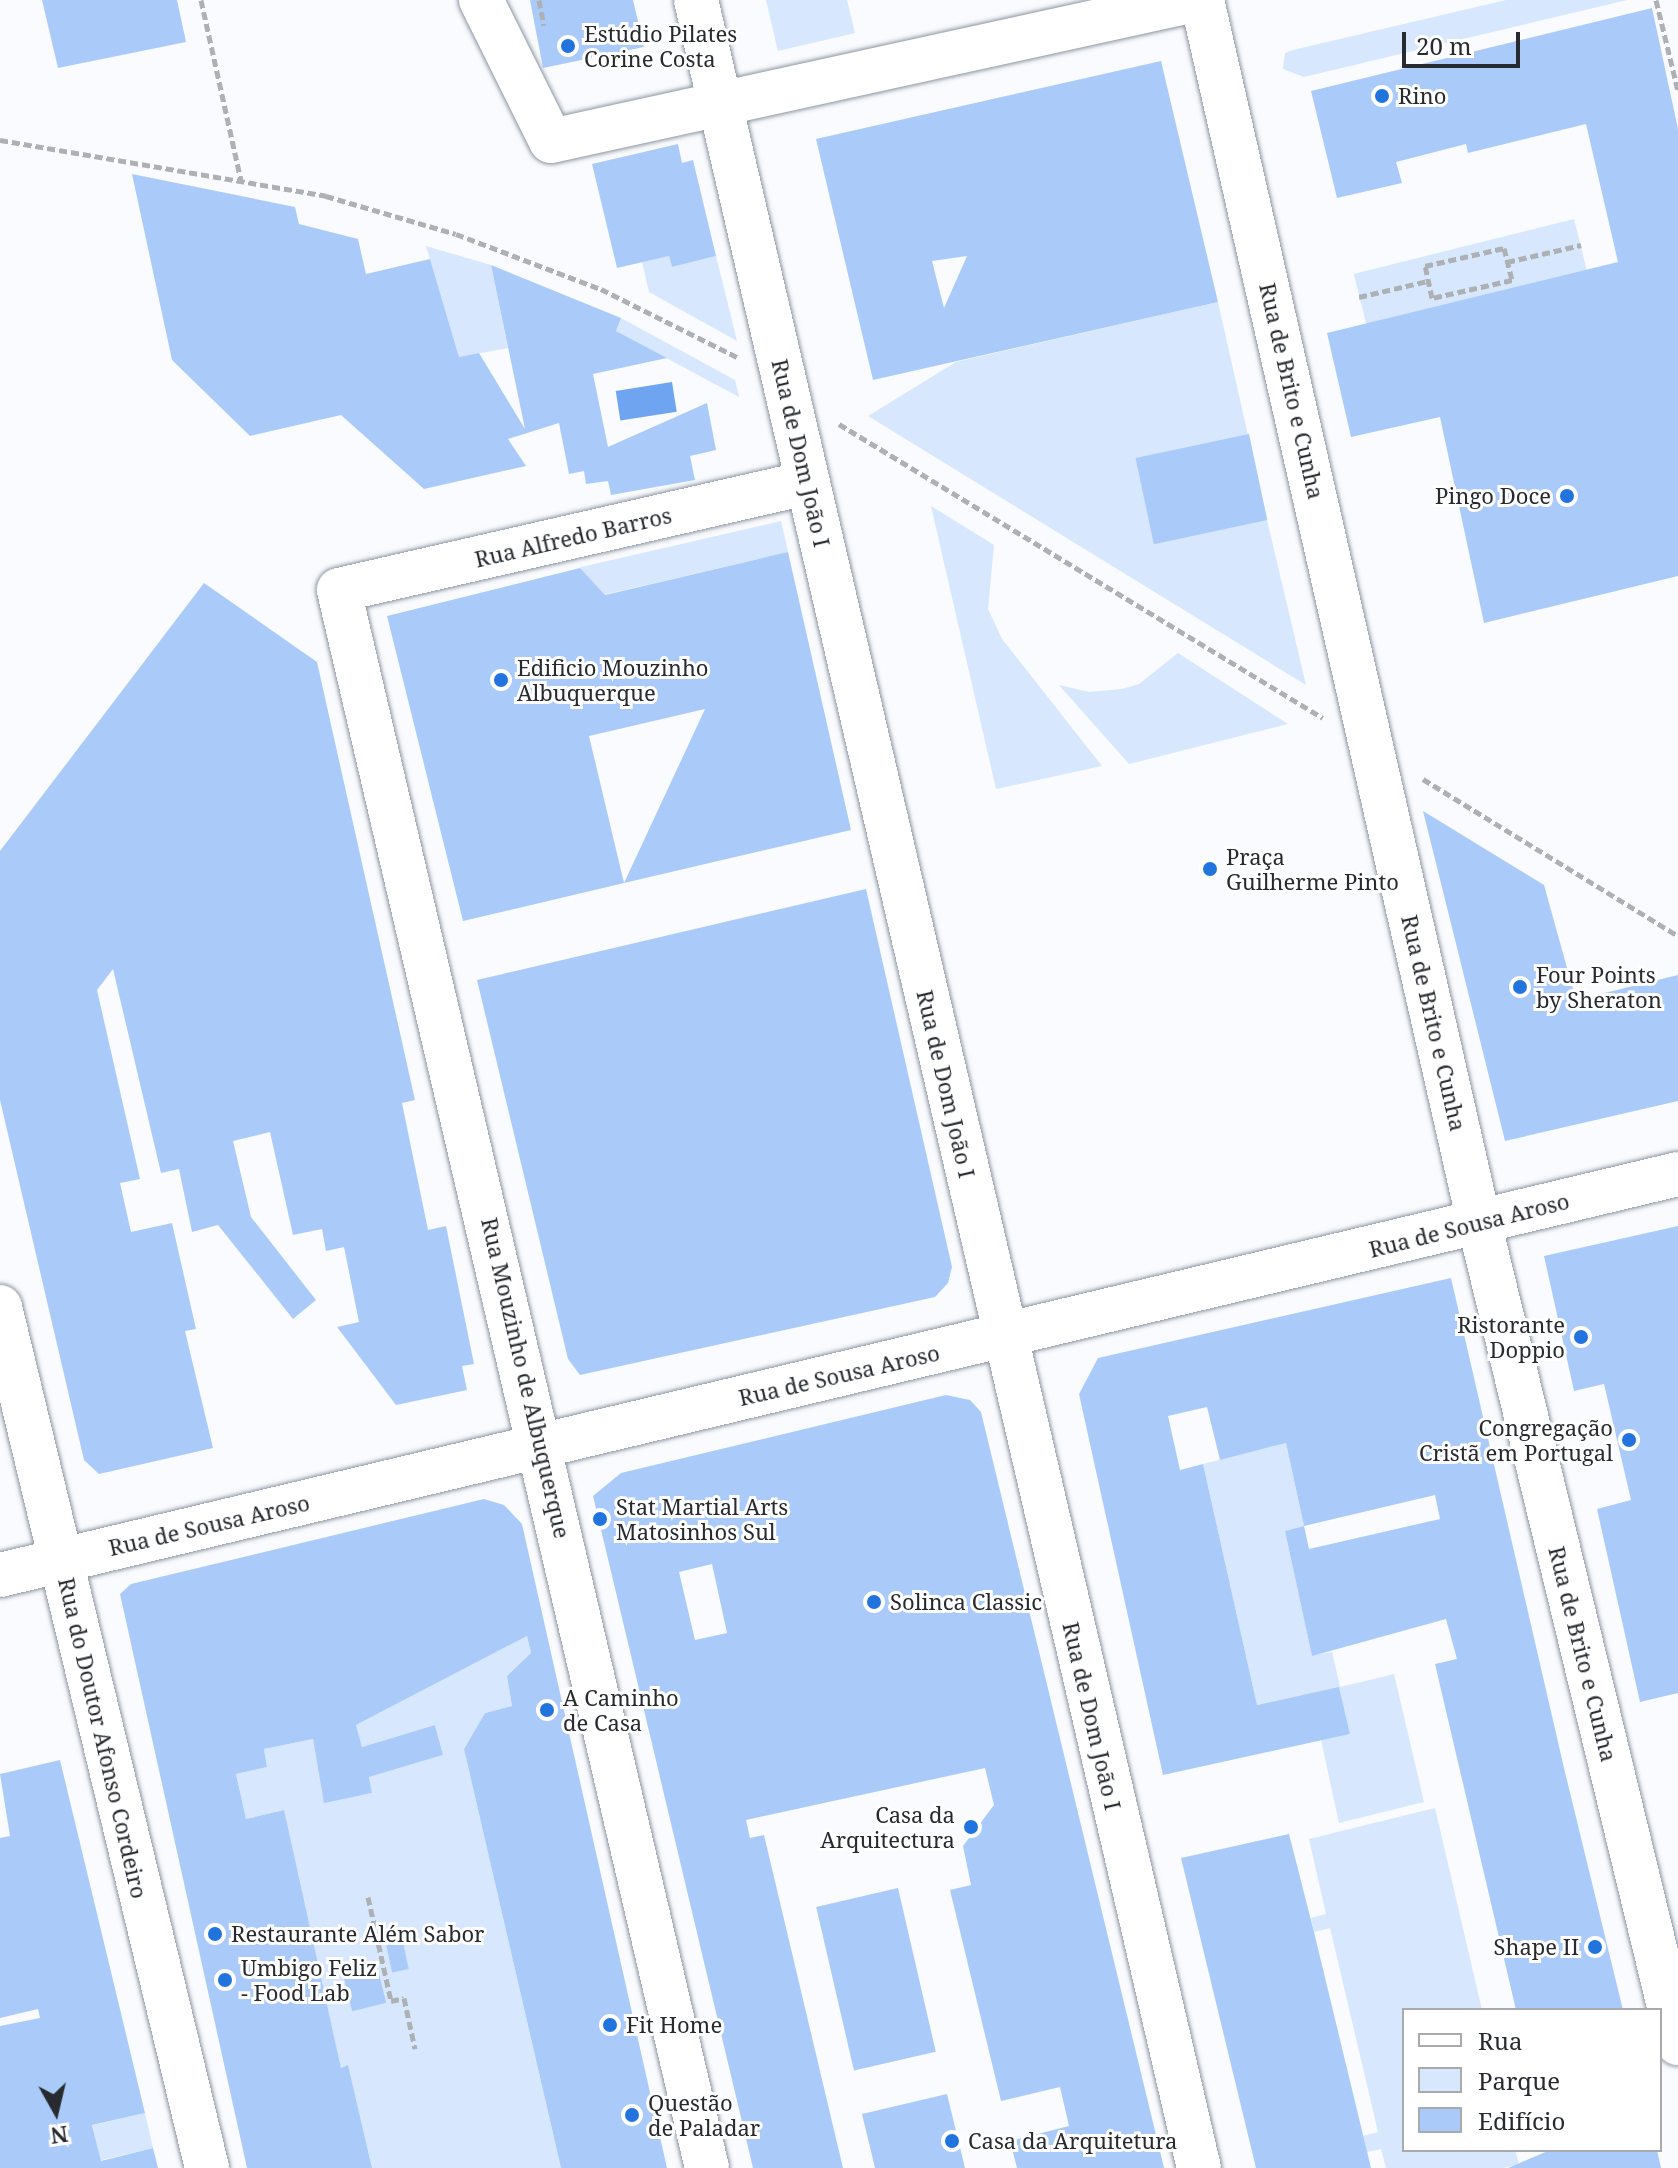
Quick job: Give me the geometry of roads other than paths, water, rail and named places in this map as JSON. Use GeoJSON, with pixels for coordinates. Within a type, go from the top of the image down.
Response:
{"type":"FeatureCollection","features":[{"type":"Feature","properties":{"kind":"street"},"geometry":{"type":"LineString","coordinates":[[481,0],[551,141],[1195,0]]}},
{"type":"Feature","properties":{"kind":"street","name":"Rua de Dom João I"},"geometry":{"type":"LineString","coordinates":[[696,0],[1002,1335],[1199,2168]]}},
{"type":"Feature","properties":{"kind":"street","name":"Rua de Brito e Cunha"},"geometry":{"type":"LineString","coordinates":[[1202,0],[1479,1222],[1678,2043]]}},
{"type":"Feature","properties":{"kind":"street","name":"Rua Alfredo Barros"},"geometry":{"type":"LineString","coordinates":[[339,590],[808,483]]}},
{"type":"Feature","properties":{"kind":"street","name":"Rua Mouzinho de Albuquerque"},"geometry":{"type":"LineString","coordinates":[[339,590],[542,1446],[707,2168]]}},
{"type":"Feature","properties":{"kind":"street","name":"Rua de Sousa Aroso"},"geometry":{"type":"LineString","coordinates":[[0,1575],[1678,1174]]}},
{"type":"Feature","properties":{"kind":"street","name":"Rua do Doutor Afonso Cordeiro"},"geometry":{"type":"LineString","coordinates":[[0,1307],[207,2168]]}},
{"type":"Feature","properties":{"kind":"water"},"geometry":{"type":"Polygon","coordinates":[[[672,382],[677,412],[620,421],[616,391],[672,382]]]}},
{"type":"Feature","properties":{"kind":"place","name":"Estúdio Pilates Corine Costa"},"geometry":{"type":"Point","coordinates":[568,46]}},
{"type":"Feature","properties":{"kind":"place","name":"Rino"},"geometry":{"type":"Point","coordinates":[1382,96]}},
{"type":"Feature","properties":{"kind":"place","name":"Pingo Doce"},"geometry":{"type":"Point","coordinates":[1567,496]}},
{"type":"Feature","properties":{"kind":"place","name":"Edificio Mouzinho Albuquerque"},"geometry":{"type":"Point","coordinates":[501,680]}},
{"type":"Feature","properties":{"kind":"place","name":"Praça Guilherme Pinto"},"geometry":{"type":"Point","coordinates":[1210,869]}},
{"type":"Feature","properties":{"kind":"place","name":"Four Points by Sheraton"},"geometry":{"type":"Point","coordinates":[1520,987]}},
{"type":"Feature","properties":{"kind":"place","name":"Ristorante Doppio"},"geometry":{"type":"Point","coordinates":[1581,1337]}},
{"type":"Feature","properties":{"kind":"place","name":"Congregação Cristã em Portugal"},"geometry":{"type":"Point","coordinates":[1629,1440]}},
{"type":"Feature","properties":{"kind":"place","name":"Stat Martial Arts Matosinhos Sul"},"geometry":{"type":"Point","coordinates":[600,1519]}},
{"type":"Feature","properties":{"kind":"place","name":"Solinca Classic"},"geometry":{"type":"Point","coordinates":[874,1602]}},
{"type":"Feature","properties":{"kind":"place","name":"A Caminho de Casa"},"geometry":{"type":"Point","coordinates":[547,1710]}},
{"type":"Feature","properties":{"kind":"place","name":"Casa da Arquitectura"},"geometry":{"type":"Point","coordinates":[971,1827]}},
{"type":"Feature","properties":{"kind":"place","name":"Restaurante Além Sabor"},"geometry":{"type":"Point","coordinates":[215,1934]}},
{"type":"Feature","properties":{"kind":"place","name":"Shape II"},"geometry":{"type":"Point","coordinates":[1595,1947]}},
{"type":"Feature","properties":{"kind":"place","name":"Umbigo Feliz - Food Lab"},"geometry":{"type":"Point","coordinates":[225,1980]}},
{"type":"Feature","properties":{"kind":"place","name":"Fit Home"},"geometry":{"type":"Point","coordinates":[610,2025]}},
{"type":"Feature","properties":{"kind":"place","name":"Questão de Paladar"},"geometry":{"type":"Point","coordinates":[632,2115]}},
{"type":"Feature","properties":{"kind":"place","name":"Casa da Arquitetura"},"geometry":{"type":"Point","coordinates":[952,2141]}}]}
